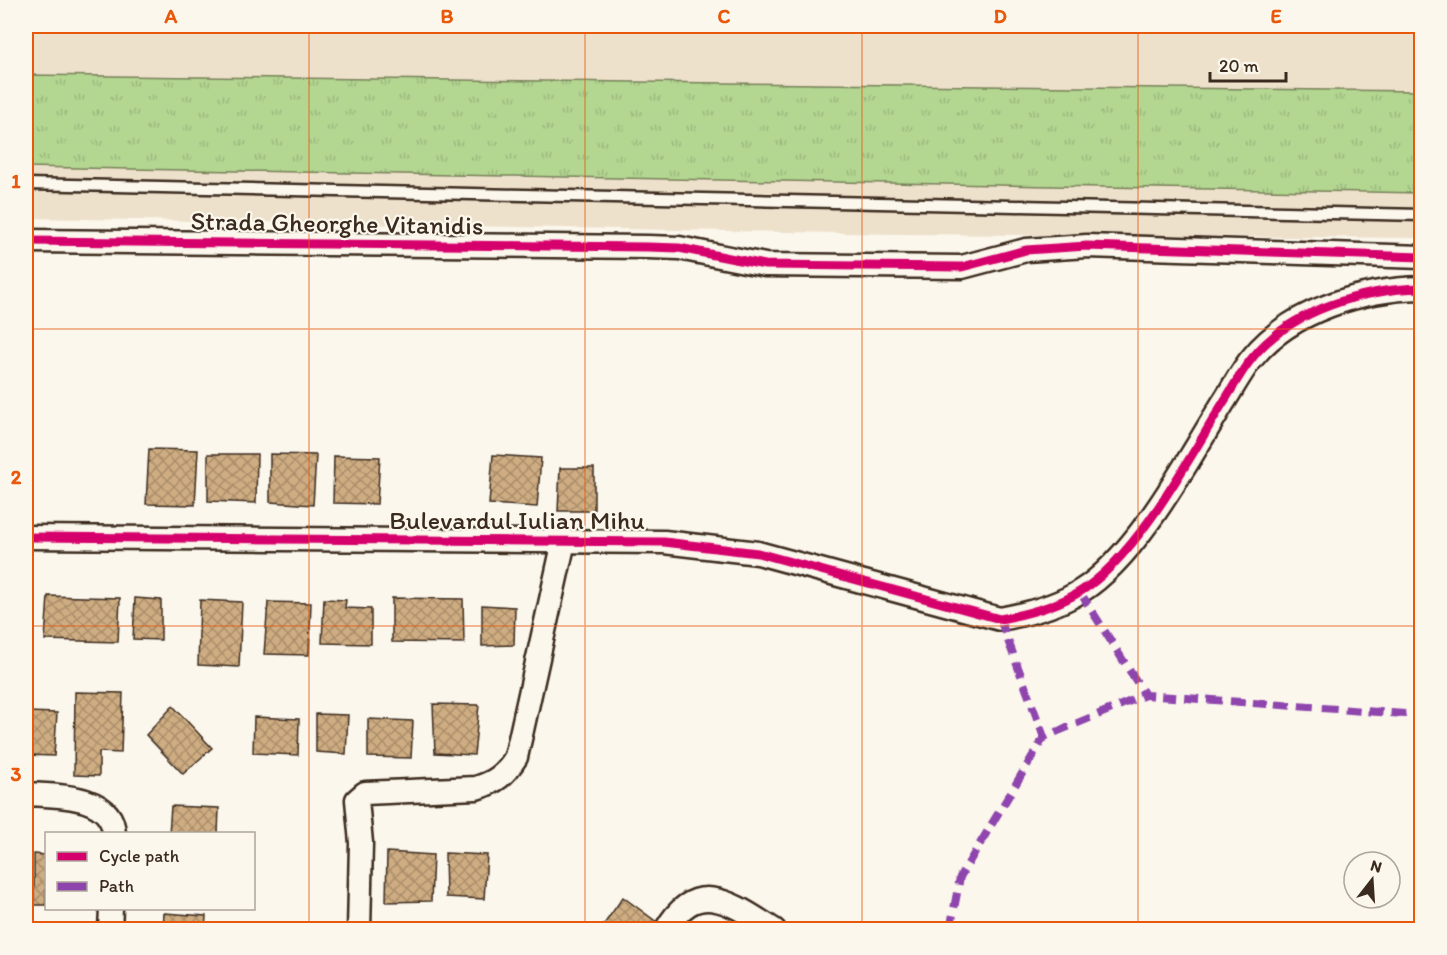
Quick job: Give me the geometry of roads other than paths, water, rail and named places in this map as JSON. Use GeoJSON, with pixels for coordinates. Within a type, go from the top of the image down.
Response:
{"type":"FeatureCollection","features":[{"type":"Feature","properties":{"kind":"street","name":"Strada Gheorghe Vitanidis"},"geometry":{"type":"LineString","coordinates":[[26,241],[679,248],[765,265],[962,267],[1026,250],[1087,246],[1422,257]]}},
{"type":"Feature","properties":{"kind":"street","name":"Bulevardul Iulian Mihu"},"geometry":{"type":"LineString","coordinates":[[26,537],[664,542],[758,553],[1000,619],[1038,610],[1075,595],[1097,580],[1120,558],[1167,492],[1253,356],[1286,328],[1332,304],[1402,289],[1422,288]]}},
{"type":"Feature","properties":{"kind":"street"},"geometry":{"type":"LineString","coordinates":[[359,930],[361,843],[357,800],[365,793],[476,788],[492,783],[507,772],[516,757],[564,542]]}},
{"type":"Feature","properties":{"kind":"street"},"geometry":{"type":"LineString","coordinates":[[26,794],[72,797],[91,801],[105,813],[114,827],[114,832]]}},
{"type":"Feature","properties":{"kind":"street"},"geometry":{"type":"LineString","coordinates":[[666,930],[671,920],[693,902],[707,897],[724,900],[774,930]]}},
{"type":"Feature","properties":{"kind":"street"},"geometry":{"type":"LineString","coordinates":[[110,930],[111,910]]}},
{"type":"Feature","properties":{"kind":"lane"},"geometry":{"type":"LineString","coordinates":[[26,184],[1422,215]]}}]}
